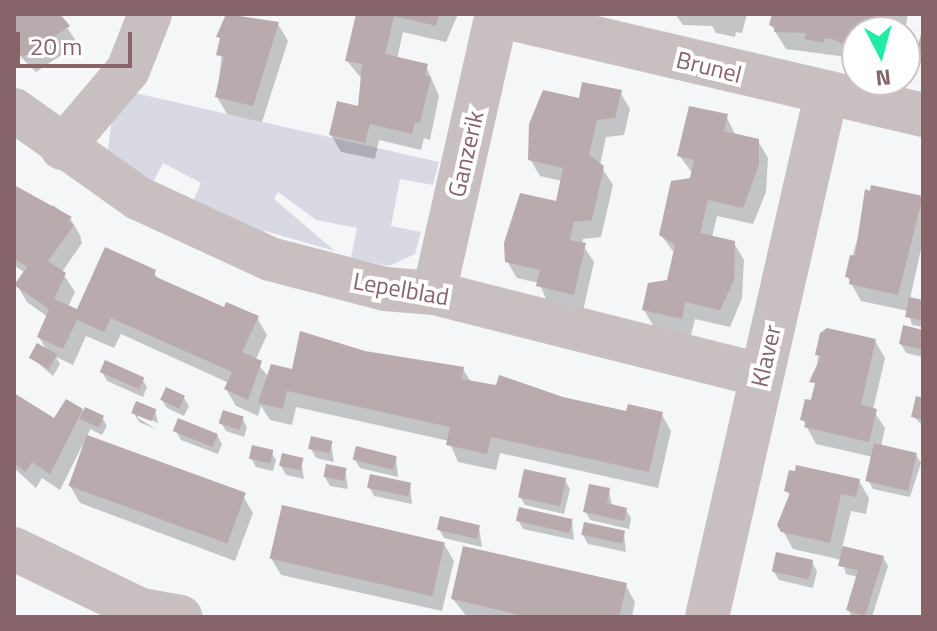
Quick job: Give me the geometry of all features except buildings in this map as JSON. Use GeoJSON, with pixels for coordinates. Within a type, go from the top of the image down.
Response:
{"type":"FeatureCollection","features":[{"type":"Feature","properties":{"kind":"street"},"geometry":{"type":"LineString","coordinates":[[62,148],[128,70],[150,14]]}},
{"type":"Feature","properties":{"kind":"street","name":"Brunel"},"geometry":{"type":"LineString","coordinates":[[497,14],[826,95],[923,115]]}},
{"type":"Feature","properties":{"kind":"street","name":"Ganzerik"},"geometry":{"type":"LineString","coordinates":[[434,293],[497,14]]}},
{"type":"Feature","properties":{"kind":"street","name":"Klaver"},"geometry":{"type":"LineString","coordinates":[[707,617],[826,95]]}},
{"type":"Feature","properties":{"kind":"street","name":"Lepelblad"},"geometry":{"type":"LineString","coordinates":[[14,110],[62,148],[178,220],[270,259],[385,289],[434,293],[761,375]]}},
{"type":"Feature","properties":{"kind":"street"},"geometry":{"type":"LineString","coordinates":[[14,549],[153,615]]}},
{"type":"Feature","properties":{"kind":"shaded area"},"geometry":{"type":"Polygon","coordinates":[[[135,93],[439,162],[433,185],[400,179],[391,226],[421,232],[415,254],[389,266],[351,258],[357,228],[316,220],[278,192],[274,199],[335,251],[265,231],[251,236],[189,210],[201,183],[163,163],[149,190],[110,160],[108,149],[112,119],[135,93]]]}}]}
